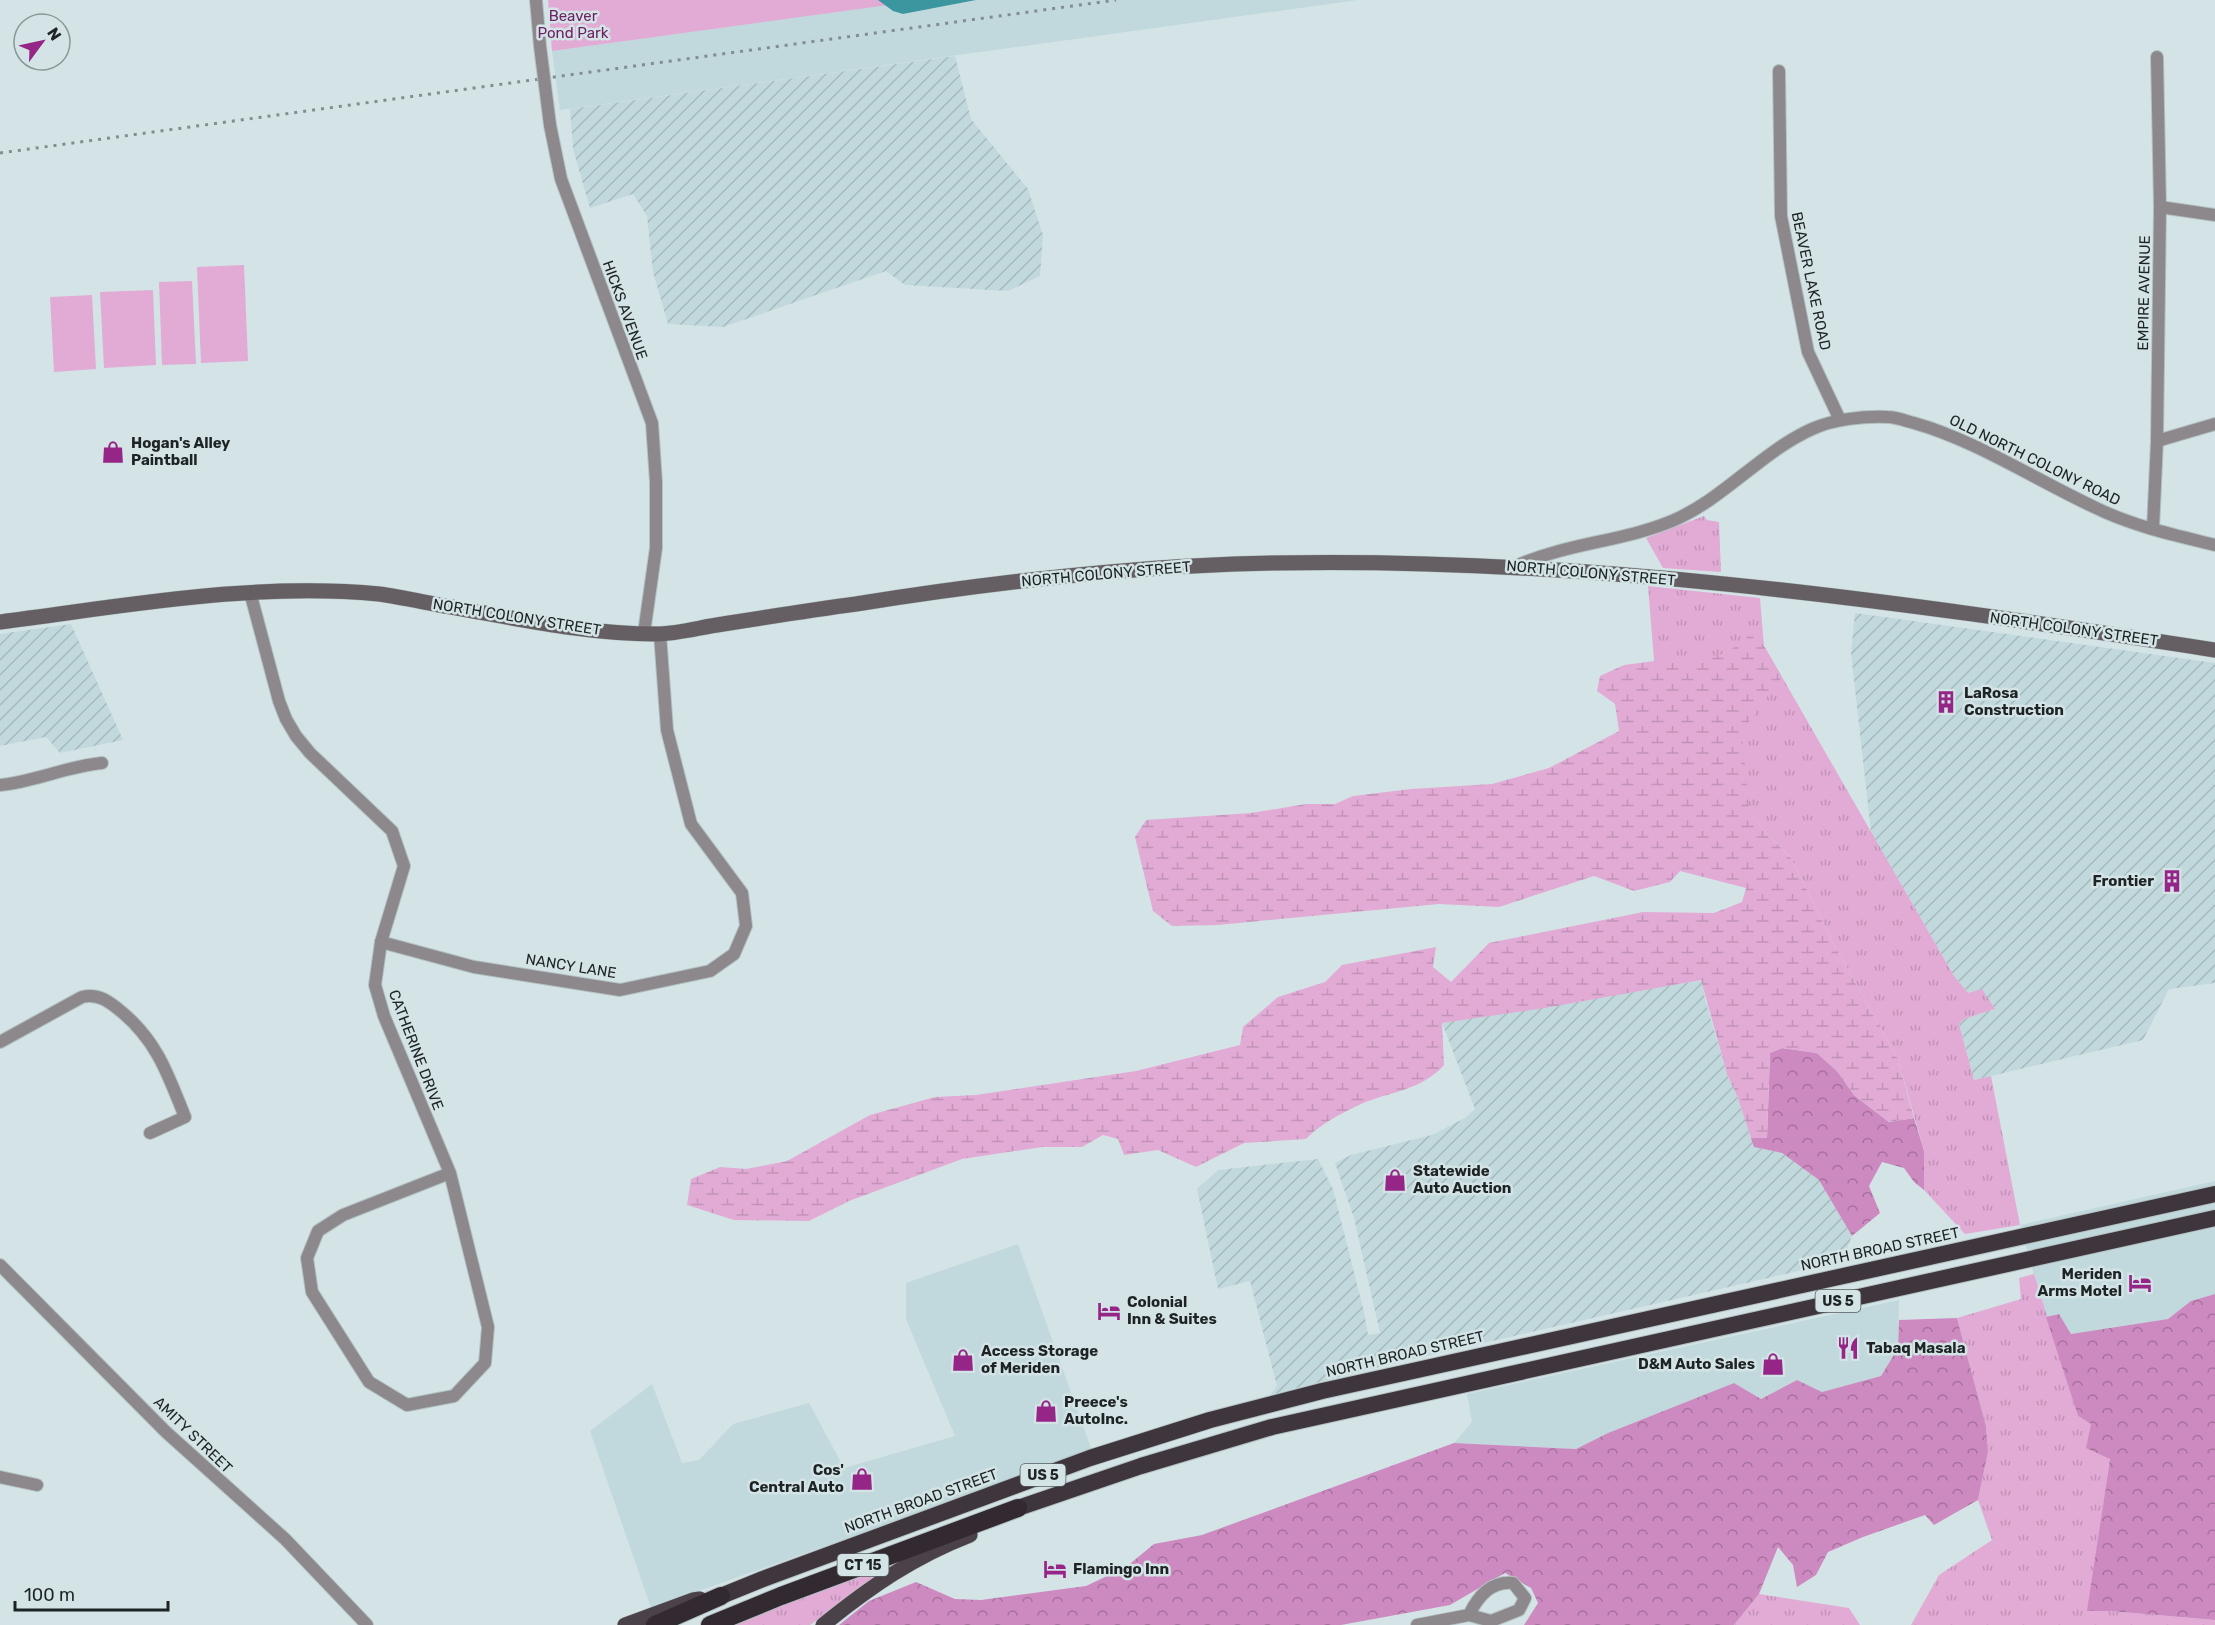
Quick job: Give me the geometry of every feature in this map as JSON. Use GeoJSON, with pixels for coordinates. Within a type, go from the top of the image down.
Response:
{"type":"FeatureCollection","features":[{"type":"Feature","properties":{"kind":"highway","name":"NORTH BROAD STREET"},"geometry":{"type":"LineString","coordinates":[[721,1596],[1112,1451],[1261,1407],[1415,1370],[2215,1194]]}},
{"type":"Feature","properties":{"kind":"highway","name":"US 5"},"geometry":{"type":"LineString","coordinates":[[1018,1508],[1219,1442],[1422,1393],[2215,1218]]}},
{"type":"Feature","properties":{"kind":"highway"},"geometry":{"type":"LineString","coordinates":[[1415,1370],[1422,1393]]}},
{"type":"Feature","properties":{"kind":"highway","name":"CT 15"},"geometry":{"type":"LineString","coordinates":[[710,1625],[781,1596],[1018,1508]]}},
{"type":"Feature","properties":{"kind":"highway"},"geometry":{"type":"LineString","coordinates":[[655,1625],[721,1596]]}},
{"type":"Feature","properties":{"kind":"main road","name":"NORTH COLONY STREET"},"geometry":{"type":"LineString","coordinates":[[0,622],[250,592],[309,591],[384,595],[546,624],[660,634],[909,595],[1051,576],[1233,564],[1413,563],[1516,566],[1825,595],[2215,650]]}},
{"type":"Feature","properties":{"kind":"main road","name":"US 5"},"geometry":{"type":"LineString","coordinates":[[823,1625],[868,1588],[897,1569],[988,1527],[1018,1508]]}},
{"type":"Feature","properties":{"kind":"main road","name":"NORTH BROAD STREET"},"geometry":{"type":"LineString","coordinates":[[625,1625],[693,1600],[721,1596]]}},
{"type":"Feature","properties":{"kind":"street","name":"HICKS AVENUE"},"geometry":{"type":"LineString","coordinates":[[536,0],[550,125],[561,179],[652,423],[656,482],[656,548],[644,633]]}},
{"type":"Feature","properties":{"kind":"street","name":"EMPIRE AVENUE"},"geometry":{"type":"LineString","coordinates":[[2153,530],[2157,441],[2160,207],[2157,57]]}},
{"type":"Feature","properties":{"kind":"street","name":"BEAVER LAKE ROAD"},"geometry":{"type":"LineString","coordinates":[[1779,71],[1781,216],[1808,352],[1840,420]]}},
{"type":"Feature","properties":{"kind":"street"},"geometry":{"type":"LineString","coordinates":[[2160,207],[2215,215]]}},
{"type":"Feature","properties":{"kind":"street","name":"OLD NORTH COLONY ROAD"},"geometry":{"type":"LineString","coordinates":[[1516,566],[1543,554],[1645,531],[1676,519],[1702,504],[1780,448],[1812,429],[1840,420],[1889,417],[1942,431],[2097,509],[2153,530],[2215,545]]}},
{"type":"Feature","properties":{"kind":"street"},"geometry":{"type":"LineString","coordinates":[[2157,441],[2215,424]]}},
{"type":"Feature","properties":{"kind":"street","name":"CATHERINE DRIVE"},"geometry":{"type":"LineString","coordinates":[[250,592],[279,701],[286,719],[310,753],[392,831],[404,866],[381,942],[375,985],[384,1016],[450,1173],[488,1327],[485,1363],[454,1396],[407,1405],[369,1382],[312,1292],[307,1258],[318,1231],[343,1215],[450,1173]]}},
{"type":"Feature","properties":{"kind":"street","name":"NANCY LANE"},"geometry":{"type":"LineString","coordinates":[[381,942],[474,967],[620,990],[710,971],[734,954],[746,926],[742,893],[691,824],[667,730],[660,634]]}},
{"type":"Feature","properties":{"kind":"street"},"geometry":{"type":"LineString","coordinates":[[0,785],[23,782],[75,766],[102,763]]}},
{"type":"Feature","properties":{"kind":"street"},"geometry":{"type":"LineString","coordinates":[[0,1042],[81,997],[91,995],[107,1000],[133,1021],[155,1047],[185,1117],[150,1133]]}},
{"type":"Feature","properties":{"kind":"street","name":"AMITY STREET"},"geometry":{"type":"LineString","coordinates":[[0,1265],[166,1432],[285,1539],[367,1625]]}},
{"type":"Feature","properties":{"kind":"street"},"geometry":{"type":"LineString","coordinates":[[0,1478],[36,1485]]}},
{"type":"Feature","properties":{"kind":"street"},"geometry":{"type":"LineString","coordinates":[[1417,1625],[1469,1615]]}},
{"type":"Feature","properties":{"kind":"shaded area"},"geometry":{"type":"Polygon","coordinates":[[[976,0],[1358,0],[560,110],[552,51],[886,5],[893,11],[904,14],[976,0]]]}},
{"type":"Feature","properties":{"kind":"shaded area"},"geometry":{"type":"Polygon","coordinates":[[[955,56],[971,119],[1028,189],[1043,235],[1040,276],[1008,291],[905,285],[886,271],[723,327],[668,324],[653,272],[647,216],[633,194],[590,208],[573,149],[570,109],[955,56]]]}},
{"type":"Feature","properties":{"kind":"shaded area"},"geometry":{"type":"Polygon","coordinates":[[[1855,613],[2215,663],[2215,983],[2169,989],[2143,1040],[1974,1080],[1959,1024],[1964,1019],[1995,1009],[1968,993],[1954,976],[1871,832],[1851,653],[1855,613]]]}},
{"type":"Feature","properties":{"kind":"shaded area"},"geometry":{"type":"Polygon","coordinates":[[[71,624],[123,740],[60,753],[46,737],[0,746],[0,634],[71,624]]]}},
{"type":"Feature","properties":{"kind":"shaded area","name":"Statewide Auto Auction"},"geometry":{"type":"Polygon","coordinates":[[[1702,980],[1705,999],[1727,1074],[1754,1147],[1782,1153],[1819,1180],[1852,1236],[1842,1261],[1366,1370],[1270,1395],[1277,1386],[1250,1281],[1218,1289],[1197,1189],[1218,1170],[1318,1159],[1333,1189],[1368,1335],[1380,1333],[1354,1218],[1335,1163],[1351,1155],[1432,1135],[1465,1118],[1475,1109],[1442,1023],[1702,980]]]}},
{"type":"Feature","properties":{"kind":"shaded area"},"geometry":{"type":"Polygon","coordinates":[[[2215,1181],[2215,1294],[2191,1301],[2168,1319],[2071,1334],[2059,1314],[2046,1317],[2020,1225],[2215,1181]]]}},
{"type":"Feature","properties":{"kind":"shaded area"},"geometry":{"type":"Polygon","coordinates":[[[1018,1244],[1092,1451],[651,1608],[590,1431],[652,1384],[682,1463],[699,1460],[733,1424],[809,1403],[844,1468],[955,1436],[906,1319],[906,1283],[1018,1244]]]}},
{"type":"Feature","properties":{"kind":"shaded area"},"geometry":{"type":"Polygon","coordinates":[[[1899,1300],[1898,1348],[1881,1376],[1822,1392],[1796,1380],[1761,1399],[1734,1383],[1608,1433],[1576,1449],[1454,1443],[1472,1422],[1467,1394],[1899,1300]]]}},
{"type":"Feature","properties":{"kind":"green space","name":"Beaver Pond Park"},"geometry":{"type":"Polygon","coordinates":[[[548,0],[925,0],[552,51],[548,0]]]}},
{"type":"Feature","properties":{"kind":"green space"},"geometry":{"type":"Polygon","coordinates":[[[244,265],[248,361],[201,363],[197,267],[244,265]]]}},
{"type":"Feature","properties":{"kind":"green space"},"geometry":{"type":"Polygon","coordinates":[[[192,281],[196,364],[162,365],[159,282],[192,281]]]}},
{"type":"Feature","properties":{"kind":"green space"},"geometry":{"type":"Polygon","coordinates":[[[153,290],[156,365],[104,368],[100,292],[153,290]]]}},
{"type":"Feature","properties":{"kind":"green space"},"geometry":{"type":"Polygon","coordinates":[[[92,295],[96,369],[54,372],[50,297],[92,295]]]}},
{"type":"Feature","properties":{"kind":"green space"},"geometry":{"type":"Polygon","coordinates":[[[1704,516],[1707,520],[1719,522],[1721,572],[1663,568],[1646,538],[1704,516]]]}},
{"type":"Feature","properties":{"kind":"green space"},"geometry":{"type":"Polygon","coordinates":[[[1648,586],[1760,598],[1764,646],[1954,976],[1968,993],[1982,989],[1995,1009],[1964,1019],[1959,1024],[1974,1080],[1991,1076],[2020,1225],[1965,1234],[1924,1190],[1924,1151],[1898,1059],[1833,943],[1791,858],[1763,830],[1654,661],[1648,586]]]}},
{"type":"Feature","properties":{"kind":"green space"},"geometry":{"type":"Polygon","coordinates":[[[1751,634],[1764,646],[1782,677],[1742,731],[1749,808],[1763,830],[1791,858],[1833,943],[1898,1059],[1914,1118],[1889,1122],[1854,1095],[1838,1072],[1817,1053],[1782,1048],[1770,1053],[1767,1138],[1751,1138],[1727,1074],[1701,980],[1545,1008],[1442,1023],[1444,1065],[1426,1080],[1354,1107],[1325,1124],[1306,1139],[1244,1143],[1196,1167],[1158,1150],[1124,1155],[1118,1139],[1103,1135],[1082,1147],[1042,1147],[962,1159],[849,1201],[809,1221],[734,1220],[687,1205],[691,1179],[720,1167],[746,1169],[787,1161],[870,1115],[935,1097],[976,1095],[1136,1071],[1240,1045],[1243,1027],[1278,997],[1325,982],[1342,965],[1436,947],[1433,967],[1451,982],[1489,943],[1643,912],[1714,913],[1742,902],[1746,888],[1680,871],[1670,882],[1634,891],[1594,876],[1499,907],[1439,904],[1218,925],[1172,926],[1153,911],[1135,837],[1146,820],[1251,813],[1306,804],[1335,804],[1353,796],[1411,789],[1492,784],[1549,768],[1619,731],[1615,704],[1597,691],[1600,676],[1624,665],[1654,661],[1700,664],[1732,649],[1751,634]]]}},
{"type":"Feature","properties":{"kind":"green space"},"geometry":{"type":"Polygon","coordinates":[[[1782,1048],[1817,1053],[1838,1072],[1854,1095],[1889,1122],[1914,1118],[1924,1151],[1924,1190],[1914,1182],[1904,1168],[1882,1162],[1869,1186],[1880,1213],[1852,1236],[1819,1180],[1782,1153],[1754,1147],[1751,1138],[1767,1138],[1770,1053],[1782,1048]]]}},
{"type":"Feature","properties":{"kind":"green space"},"geometry":{"type":"Polygon","coordinates":[[[2034,1274],[2078,1416],[2091,1424],[2110,1458],[2088,1611],[2215,1620],[2215,1625],[1911,1625],[1939,1575],[1992,1540],[1978,1500],[1988,1452],[1986,1426],[1957,1318],[2021,1299],[2019,1278],[2034,1274]]]}},
{"type":"Feature","properties":{"kind":"green space"},"geometry":{"type":"Polygon","coordinates":[[[2215,1294],[2215,1620],[2087,1611],[2110,1459],[2086,1448],[2091,1424],[2078,1416],[2046,1317],[2059,1314],[2071,1334],[2168,1319],[2191,1301],[2215,1294]]]}},
{"type":"Feature","properties":{"kind":"green space"},"geometry":{"type":"Polygon","coordinates":[[[1957,1318],[1986,1426],[1988,1452],[1978,1500],[1934,1525],[1925,1515],[1828,1552],[1816,1575],[1797,1587],[1793,1565],[1778,1547],[1759,1594],[1734,1625],[1524,1625],[1538,1603],[1531,1588],[1505,1573],[1450,1605],[1341,1625],[839,1625],[869,1601],[916,1582],[955,1599],[981,1600],[1086,1586],[1126,1567],[1154,1544],[1202,1535],[1454,1443],[1576,1449],[1608,1433],[1734,1383],[1761,1399],[1797,1380],[1822,1392],[1881,1376],[1898,1348],[1899,1320],[1957,1318]]]}},
{"type":"Feature","properties":{"kind":"green space"},"geometry":{"type":"Polygon","coordinates":[[[872,1572],[877,1577],[810,1625],[732,1625],[799,1597],[872,1572]]]}},
{"type":"Feature","properties":{"kind":"green space"},"geometry":{"type":"Polygon","coordinates":[[[1759,1594],[1849,1608],[1860,1625],[1734,1625],[1759,1594]]]}},
{"type":"Feature","properties":{"kind":"water"},"geometry":{"type":"Polygon","coordinates":[[[878,0],[976,0],[903,14],[893,11],[878,0]]]}},
{"type":"Feature","properties":{"kind":"railway"},"geometry":{"type":"LineString","coordinates":[[0,153],[1116,0]]}},
{"type":"Feature","properties":{"kind":"place","name":"Hogan's Alley Paintball"},"geometry":{"type":"Point","coordinates":[113,452]}},
{"type":"Feature","properties":{"kind":"place","name":"LaRosa Construction"},"geometry":{"type":"Point","coordinates":[1946,702]}},
{"type":"Feature","properties":{"kind":"place","name":"Frontier"},"geometry":{"type":"Point","coordinates":[2172,881]}},
{"type":"Feature","properties":{"kind":"place","name":"Statewide Auto Auction"},"geometry":{"type":"Point","coordinates":[1395,1180]}},
{"type":"Feature","properties":{"kind":"place","name":"Meriden Arms Motel"},"geometry":{"type":"Point","coordinates":[2140,1283]}},
{"type":"Feature","properties":{"kind":"place","name":"Colonial Inn & Suites"},"geometry":{"type":"Point","coordinates":[1109,1311]}},
{"type":"Feature","properties":{"kind":"place","name":"Tabaq Masala"},"geometry":{"type":"Point","coordinates":[1848,1348]}},
{"type":"Feature","properties":{"kind":"place","name":"Access Storage of Meriden"},"geometry":{"type":"Point","coordinates":[963,1360]}},
{"type":"Feature","properties":{"kind":"place","name":"D&M Auto Sales"},"geometry":{"type":"Point","coordinates":[1773,1364]}},
{"type":"Feature","properties":{"kind":"place","name":"Preece's AutoInc."},"geometry":{"type":"Point","coordinates":[1046,1411]}},
{"type":"Feature","properties":{"kind":"place","name":"Cos' Central Auto"},"geometry":{"type":"Point","coordinates":[862,1479]}},
{"type":"Feature","properties":{"kind":"place","name":"Flamingo Inn"},"geometry":{"type":"Point","coordinates":[1055,1569]}}]}
